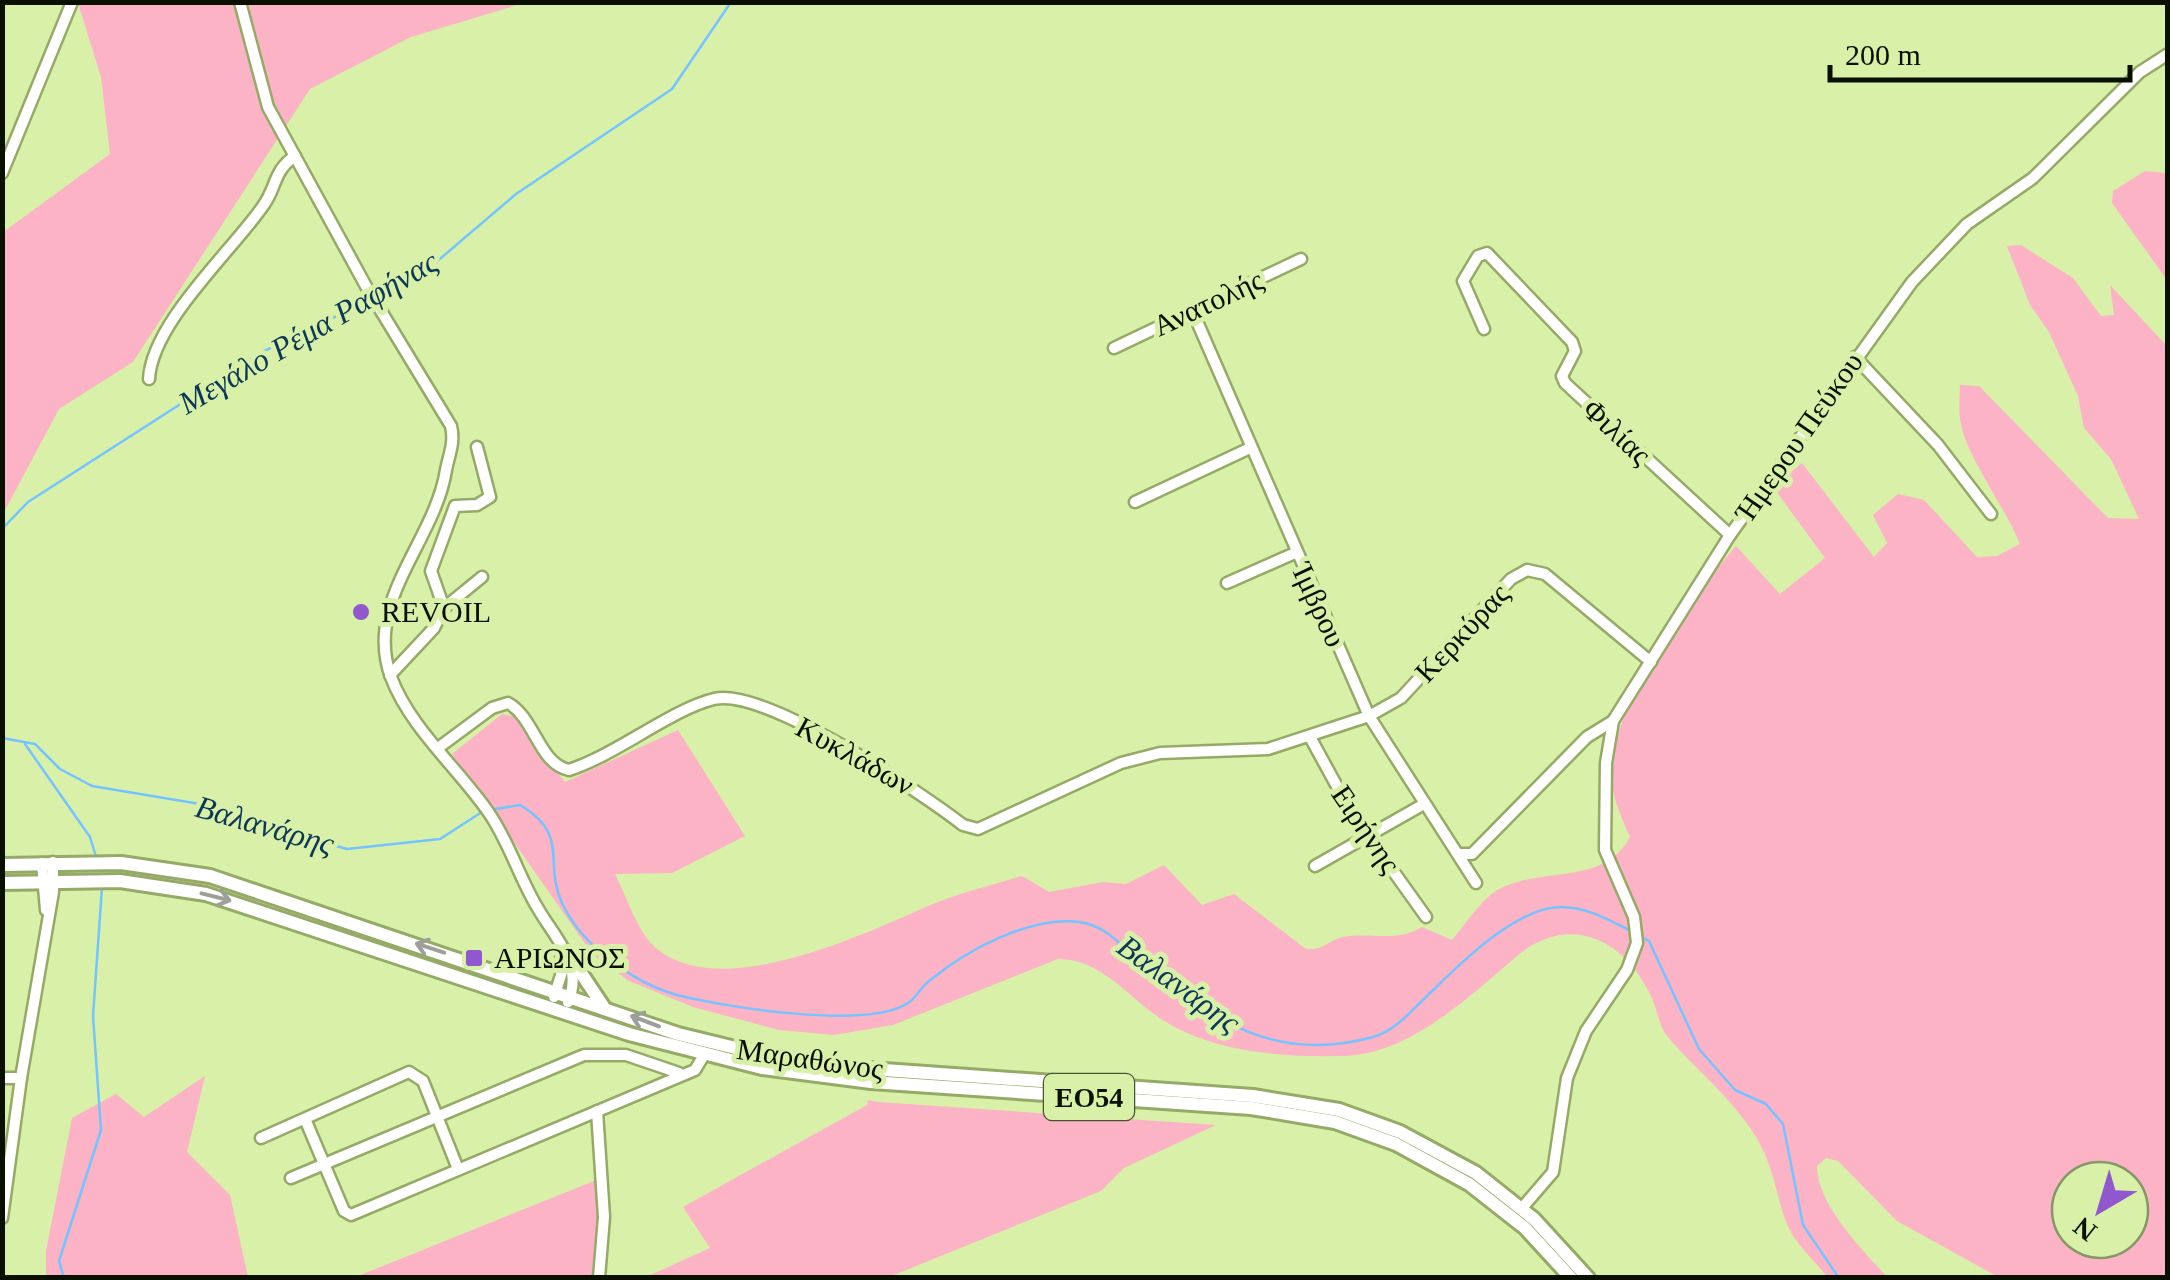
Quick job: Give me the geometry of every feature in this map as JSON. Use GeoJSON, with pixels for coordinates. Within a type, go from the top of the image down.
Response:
{"type":"FeatureCollection","features":[{"type":"Feature","properties":{"kind":"main road","name":"Μαραθώνος"},"geometry":{"type":"LineString","coordinates":[[2,865],[114,863],[232,882],[697,1040],[797,1061],[1252,1096],[1326,1108],[1381,1124],[1445,1154],[1522,1208],[1588,1278]]}},
{"type":"Feature","properties":{"kind":"main road","name":"Μαραθώνος"},"geometry":{"type":"LineString","coordinates":[[2,883],[120,881],[226,899],[704,1055],[854,1080],[1251,1108],[1336,1122],[1396,1144],[1469,1184],[1525,1228],[1572,1278]]}},
{"type":"Feature","properties":{"kind":"main road"},"geometry":{"type":"LineString","coordinates":[[572,961],[603,1006]]}},
{"type":"Feature","properties":{"kind":"street"},"geometry":{"type":"LineString","coordinates":[[2,173],[72,2]]}},
{"type":"Feature","properties":{"kind":"street"},"geometry":{"type":"LineString","coordinates":[[240,2],[262,94],[367,288],[449,420],[454,442],[441,498],[384,622],[390,675],[438,748],[495,822],[558,942],[572,961],[570,995],[557,1009]]}},
{"type":"Feature","properties":{"kind":"street","name":"Ήμερου Πεύκου"},"geometry":{"type":"LineString","coordinates":[[1522,1208],[1550,1179],[1567,1078],[1586,1031],[1627,970],[1637,944],[1632,912],[1605,850],[1606,762],[1613,721],[1730,535],[1855,358],[1956,234],[2033,178],[2140,72],[2168,54]]}},
{"type":"Feature","properties":{"kind":"street"},"geometry":{"type":"LineString","coordinates":[[150,378],[150,363],[161,339],[263,206],[275,172],[295,156]]}},
{"type":"Feature","properties":{"kind":"street","name":"Φιλίας"},"geometry":{"type":"LineString","coordinates":[[1484,328],[1463,281],[1478,256],[1487,252],[1572,342],[1574,357],[1562,376],[1565,383],[1730,535]]}},
{"type":"Feature","properties":{"kind":"street","name":"Ανατολής"},"geometry":{"type":"LineString","coordinates":[[1114,348],[1301,259]]}},
{"type":"Feature","properties":{"kind":"street","name":"Ίμβρου"},"geometry":{"type":"LineString","coordinates":[[1192,310],[1369,716],[1476,883]]}},
{"type":"Feature","properties":{"kind":"street"},"geometry":{"type":"LineString","coordinates":[[1855,358],[1938,445],[1990,514]]}},
{"type":"Feature","properties":{"kind":"street"},"geometry":{"type":"LineString","coordinates":[[444,608],[431,571],[445,525],[455,506],[478,506],[490,497],[477,448]]}},
{"type":"Feature","properties":{"kind":"street"},"geometry":{"type":"LineString","coordinates":[[1135,502],[1250,448]]}},
{"type":"Feature","properties":{"kind":"street"},"geometry":{"type":"LineString","coordinates":[[1227,583],[1295,553]]}},
{"type":"Feature","properties":{"kind":"street","name":"Κερκύρας"},"geometry":{"type":"LineString","coordinates":[[1310,737],[1369,716],[1401,698],[1511,578],[1527,570],[1545,574],[1651,662]]}},
{"type":"Feature","properties":{"kind":"street"},"geometry":{"type":"LineString","coordinates":[[390,675],[434,628],[444,608],[482,577]]}},
{"type":"Feature","properties":{"kind":"street","name":"Κυκλάδων"},"geometry":{"type":"LineString","coordinates":[[438,748],[492,708],[508,704],[521,713],[556,764],[570,770],[707,701],[736,699],[790,719],[884,769],[963,825],[978,829],[1122,763],[1160,753],[1268,750],[1310,737]]}},
{"type":"Feature","properties":{"kind":"street"},"geometry":{"type":"LineString","coordinates":[[1458,854],[1472,854],[1587,736],[1613,721]]}},
{"type":"Feature","properties":{"kind":"street","name":"Ειρήνης"},"geometry":{"type":"LineString","coordinates":[[1310,737],[1370,838],[1426,917]]}},
{"type":"Feature","properties":{"kind":"street"},"geometry":{"type":"LineString","coordinates":[[1315,866],[1424,804]]}},
{"type":"Feature","properties":{"kind":"street"},"geometry":{"type":"LineString","coordinates":[[2,1218],[46,911],[47,863]]}},
{"type":"Feature","properties":{"kind":"street"},"geometry":{"type":"LineString","coordinates":[[557,1009],[556,990],[562,963],[558,942]]}},
{"type":"Feature","properties":{"kind":"street"},"geometry":{"type":"LineString","coordinates":[[291,1178],[584,1056],[626,1055],[679,1073]]}},
{"type":"Feature","properties":{"kind":"street"},"geometry":{"type":"LineString","coordinates":[[305,1119],[344,1211],[351,1215],[679,1073],[695,1070],[704,1055]]}},
{"type":"Feature","properties":{"kind":"street"},"geometry":{"type":"LineString","coordinates":[[260,1138],[409,1072],[423,1081],[458,1169]]}},
{"type":"Feature","properties":{"kind":"street"},"geometry":{"type":"LineString","coordinates":[[2,1078],[20,1078]]}},
{"type":"Feature","properties":{"kind":"street"},"geometry":{"type":"LineString","coordinates":[[597,1111],[604,1217],[599,1278]]}},
{"type":"Feature","properties":{"kind":"shaded area"},"geometry":{"type":"Polygon","coordinates":[[[78,3],[524,3],[411,37],[310,89],[133,362],[59,409],[3,514],[2,233],[110,154],[101,77],[78,3]]]}},
{"type":"Feature","properties":{"kind":"shaded area"},"geometry":{"type":"Polygon","coordinates":[[[2145,171],[2167,173],[2167,280],[2112,203],[2113,191],[2145,171]]]}},
{"type":"Feature","properties":{"kind":"shaded area"},"geometry":{"type":"Polygon","coordinates":[[[2021,245],[2073,278],[2101,316],[2114,315],[2110,285],[2167,346],[2167,1277],[1998,1277],[1897,1221],[1838,1161],[1826,1158],[1817,1166],[1824,1196],[1843,1226],[1887,1277],[1827,1277],[1791,1232],[1755,1135],[1667,1036],[1639,975],[1610,946],[1574,934],[1536,943],[1414,1035],[1367,1053],[1342,1056],[1275,1054],[1207,1041],[1166,1022],[1103,973],[1058,959],[893,1025],[834,1035],[779,1030],[693,1007],[629,981],[593,955],[452,754],[502,714],[513,716],[565,782],[678,730],[745,836],[672,873],[615,874],[650,942],[684,963],[718,969],[794,958],[944,900],[1022,876],[1049,892],[1103,882],[1126,884],[1164,865],[1202,905],[1234,894],[1306,949],[1343,937],[1393,936],[1422,927],[1452,940],[1480,905],[1499,889],[1589,869],[1619,852],[1630,837],[1613,792],[1612,763],[1617,738],[1643,679],[1680,619],[1736,546],[1780,594],[1825,558],[1773,487],[1802,463],[1874,557],[1887,543],[1873,515],[1898,494],[1924,500],[1977,557],[1997,556],[2020,544],[1964,437],[1960,385],[1979,386],[2108,518],[2139,519],[2111,459],[2084,428],[2078,396],[2049,332],[2030,305],[2007,246],[2021,245]]]}},
{"type":"Feature","properties":{"kind":"shaded area"},"geometry":{"type":"Polygon","coordinates":[[[205,1076],[187,1152],[230,1195],[248,1277],[46,1277],[46,1251],[72,1118],[116,1094],[144,1117],[205,1076]]]}},
{"type":"Feature","properties":{"kind":"shaded area"},"geometry":{"type":"Polygon","coordinates":[[[868,1100],[1216,1125],[1124,1168],[1101,1191],[889,1277],[646,1277],[710,1248],[683,1207],[867,1105],[868,1100]]]}},
{"type":"Feature","properties":{"kind":"shaded area"},"geometry":{"type":"Polygon","coordinates":[[[599,1179],[602,1213],[596,1277],[353,1278],[599,1179]]]}},
{"type":"Feature","properties":{"kind":"waterway","name":"Μεγάλο Ρέμα Ραφήνας"},"geometry":{"type":"LineString","coordinates":[[375,297],[434,264],[516,194],[672,89],[731,2]]}},
{"type":"Feature","properties":{"kind":"waterway","name":"Μεγάλο Ρέμα Ραφήνας"},"geometry":{"type":"LineString","coordinates":[[2,529],[28,502],[260,353],[368,301]]}},
{"type":"Feature","properties":{"kind":"waterway","name":"Βαλανάρης"},"geometry":{"type":"LineString","coordinates":[[2,738],[35,744],[60,769],[92,786],[200,804],[231,817],[347,849],[440,839],[482,812]]}},
{"type":"Feature","properties":{"kind":"waterway"},"geometry":{"type":"LineString","coordinates":[[25,744],[90,837],[97,860]]}},
{"type":"Feature","properties":{"kind":"waterway","name":"Βαλανάρης"},"geometry":{"type":"LineString","coordinates":[[489,810],[520,805],[536,816],[551,838],[557,888],[571,919],[595,947],[627,972],[677,995],[795,1014],[862,1015],[889,1011],[908,1003],[926,983],[980,947],[1040,924],[1079,922],[1105,932],[1194,1002],[1247,1031],[1306,1045],[1338,1044],[1389,1030],[1488,941],[1543,910],[1580,909],[1631,931]]}},
{"type":"Feature","properties":{"kind":"waterway"},"geometry":{"type":"LineString","coordinates":[[64,1278],[59,1261],[101,1130],[93,1016],[102,887]]}},
{"type":"Feature","properties":{"kind":"waterway","name":"Βαλανάρης"},"geometry":{"type":"LineString","coordinates":[[1638,935],[1649,941],[1699,1049],[1735,1090],[1766,1104],[1783,1124],[1803,1225],[1839,1278]]}},
{"type":"Feature","properties":{"kind":"place","name":"REVOIL"},"geometry":{"type":"Point","coordinates":[361,612]}},
{"type":"Feature","properties":{"kind":"place","name":"ΑΡΙΩΝΟΣ"},"geometry":{"type":"Point","coordinates":[474,958]}}]}
